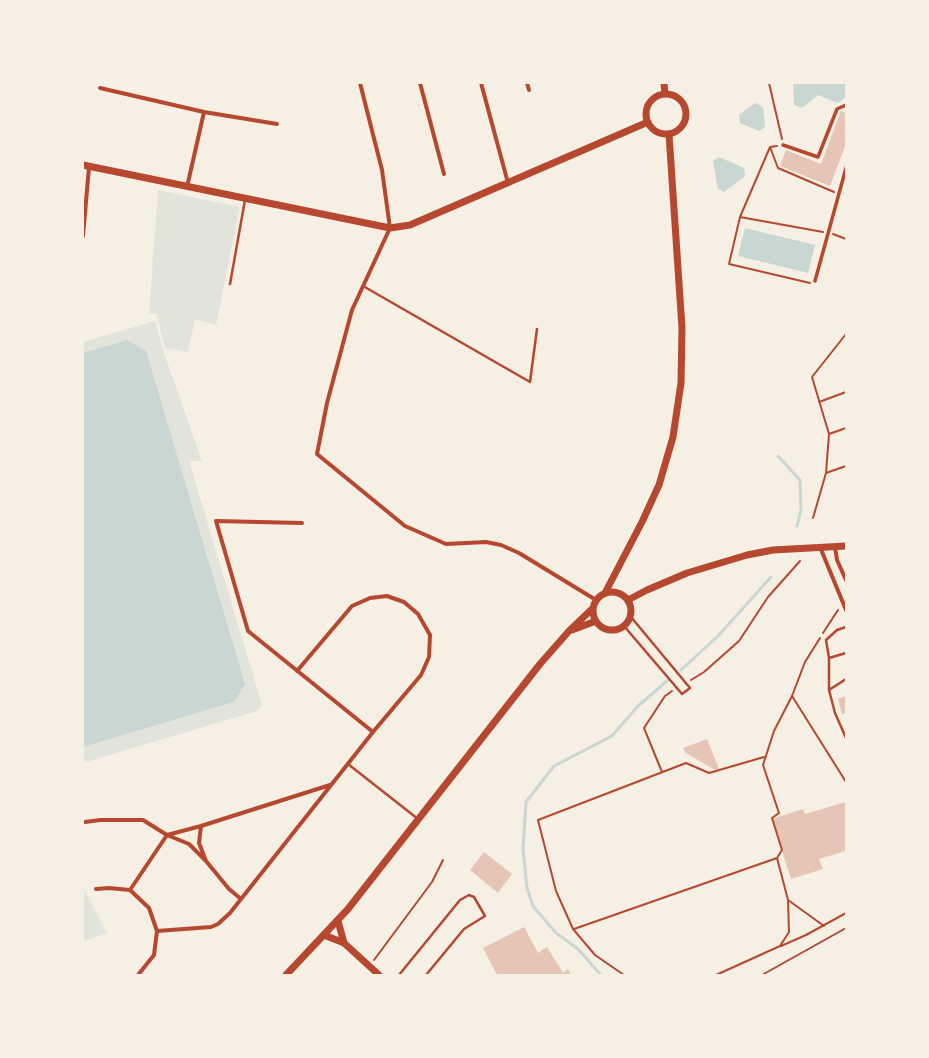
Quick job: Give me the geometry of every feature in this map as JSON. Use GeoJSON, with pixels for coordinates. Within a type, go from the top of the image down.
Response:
{"type":"FeatureCollection","features":[{"type":"Feature","properties":{"kind":"street"},"geometry":{"type":"LineString","coordinates":[[360,83],[382,170],[390,228],[352,310],[327,403],[318,454],[404,526],[446,544],[486,542],[501,545],[519,553],[596,600]]}},
{"type":"Feature","properties":{"kind":"street"},"geometry":{"type":"LineString","coordinates":[[420,83],[444,174]]}},
{"type":"Feature","properties":{"kind":"street"},"geometry":{"type":"LineString","coordinates":[[481,83],[508,183]]}},
{"type":"Feature","properties":{"kind":"street"},"geometry":{"type":"LineString","coordinates":[[527,83],[529,90]]}},
{"type":"Feature","properties":{"kind":"street"},"geometry":{"type":"LineString","coordinates":[[664,83],[665,94]]}},
{"type":"Feature","properties":{"kind":"street"},"geometry":{"type":"LineString","coordinates":[[100,88],[204,112],[277,124]]}},
{"type":"Feature","properties":{"kind":"street"},"geometry":{"type":"LineString","coordinates":[[665,94],[676,97],[681,101],[686,112],[684,124],[680,129],[669,134],[656,132],[648,122],[647,110],[649,104],[658,96],[665,94]]}},
{"type":"Feature","properties":{"kind":"street"},"geometry":{"type":"LineString","coordinates":[[783,145],[818,157],[837,109],[846,105]]}},
{"type":"Feature","properties":{"kind":"street"},"geometry":{"type":"LineString","coordinates":[[187,188],[204,112]]}},
{"type":"Feature","properties":{"kind":"street"},"geometry":{"type":"LineString","coordinates":[[83,236],[86,166],[245,200],[390,228],[410,225],[648,122]]}},
{"type":"Feature","properties":{"kind":"street"},"geometry":{"type":"LineString","coordinates":[[286,975],[338,921],[540,664],[569,631],[593,608],[596,600],[605,593],[642,522],[659,485],[673,437],[681,383],[682,328],[669,134]]}},
{"type":"Feature","properties":{"kind":"street"},"geometry":{"type":"LineString","coordinates":[[815,281],[846,168]]}},
{"type":"Feature","properties":{"kind":"street"},"geometry":{"type":"LineString","coordinates":[[302,523],[216,522],[248,631],[373,732]]}},
{"type":"Feature","properties":{"kind":"street"},"geometry":{"type":"LineString","coordinates":[[628,600],[674,578],[724,562],[773,550],[819,546],[846,546]]}},
{"type":"Feature","properties":{"kind":"street"},"geometry":{"type":"LineString","coordinates":[[819,546],[846,610]]}},
{"type":"Feature","properties":{"kind":"street"},"geometry":{"type":"LineString","coordinates":[[835,547],[837,560],[846,580]]}},
{"type":"Feature","properties":{"kind":"street"},"geometry":{"type":"LineString","coordinates":[[593,608],[596,621],[609,630],[614,630],[624,626],[631,617],[632,611],[628,600],[617,592],[613,576]]}},
{"type":"Feature","properties":{"kind":"street"},"geometry":{"type":"LineString","coordinates":[[605,593],[617,592]]}},
{"type":"Feature","properties":{"kind":"street"},"geometry":{"type":"LineString","coordinates":[[157,931],[212,927],[218,924],[230,913],[330,785],[421,675],[429,657],[430,635],[418,614],[404,602],[387,596],[370,598],[352,606],[298,671]]}},
{"type":"Feature","properties":{"kind":"street"},"geometry":{"type":"LineString","coordinates":[[569,631],[596,621]]}},
{"type":"Feature","properties":{"kind":"street"},"geometry":{"type":"LineString","coordinates":[[130,890],[167,835],[201,826],[330,785]]}},
{"type":"Feature","properties":{"kind":"street"},"geometry":{"type":"LineString","coordinates":[[85,822],[100,820],[143,820],[167,835],[189,844],[206,861],[228,889],[241,899]]}},
{"type":"Feature","properties":{"kind":"street"},"geometry":{"type":"LineString","coordinates":[[201,826],[199,843],[206,861]]}},
{"type":"Feature","properties":{"kind":"street"},"geometry":{"type":"LineString","coordinates":[[96,889],[108,888],[130,890],[149,908],[157,931],[154,955],[138,975]]}},
{"type":"Feature","properties":{"kind":"street"},"geometry":{"type":"LineString","coordinates":[[338,921],[344,943]]}},
{"type":"Feature","properties":{"kind":"street"},"geometry":{"type":"LineString","coordinates":[[324,935],[344,943],[379,975]]}},
{"type":"Feature","properties":{"kind":"lane"},"geometry":{"type":"LineString","coordinates":[[230,284],[245,200]]}},
{"type":"Feature","properties":{"kind":"lane"},"geometry":{"type":"LineString","coordinates":[[364,286],[530,382],[537,329]]}},
{"type":"Feature","properties":{"kind":"lane"},"geometry":{"type":"LineString","coordinates":[[624,626],[682,694],[690,688],[631,617]]}},
{"type":"Feature","properties":{"kind":"lane"},"geometry":{"type":"LineString","coordinates":[[846,627],[837,630],[826,640],[829,658],[828,690],[835,713],[846,738]]}},
{"type":"Feature","properties":{"kind":"lane"},"geometry":{"type":"LineString","coordinates":[[829,658],[846,653]]}},
{"type":"Feature","properties":{"kind":"lane"},"geometry":{"type":"LineString","coordinates":[[828,690],[846,679]]}},
{"type":"Feature","properties":{"kind":"lane"},"geometry":{"type":"LineString","coordinates":[[348,763],[418,819]]}},
{"type":"Feature","properties":{"kind":"lane"},"geometry":{"type":"LineString","coordinates":[[398,975],[460,900],[469,895],[474,897],[485,916],[464,929],[426,975]]}},
{"type":"Feature","properties":{"kind":"path"},"geometry":{"type":"LineString","coordinates":[[769,83],[783,145],[770,147]]}},
{"type":"Feature","properties":{"kind":"path"},"geometry":{"type":"LineString","coordinates":[[770,147],[778,168],[839,194]]}},
{"type":"Feature","properties":{"kind":"path"},"geometry":{"type":"LineString","coordinates":[[770,147],[740,217],[729,264],[809,284],[815,281]]}},
{"type":"Feature","properties":{"kind":"path"},"geometry":{"type":"LineString","coordinates":[[740,217],[828,233],[846,239]]}},
{"type":"Feature","properties":{"kind":"path"},"geometry":{"type":"LineString","coordinates":[[813,518],[826,473],[829,434],[812,377],[846,334],[846,321]]}},
{"type":"Feature","properties":{"kind":"path"},"geometry":{"type":"LineString","coordinates":[[820,402],[846,392]]}},
{"type":"Feature","properties":{"kind":"path"},"geometry":{"type":"LineString","coordinates":[[829,434],[846,428]]}},
{"type":"Feature","properties":{"kind":"path"},"geometry":{"type":"LineString","coordinates":[[826,473],[846,466]]}},
{"type":"Feature","properties":{"kind":"path"},"geometry":{"type":"LineString","coordinates":[[686,683],[704,672],[739,641],[768,597],[800,561]]}},
{"type":"Feature","properties":{"kind":"path"},"geometry":{"type":"LineString","coordinates":[[573,929],[777,858],[782,850],[772,818],[779,813],[763,765],[764,757],[774,731],[792,696],[805,662],[838,610]]}},
{"type":"Feature","properties":{"kind":"path"},"geometry":{"type":"LineString","coordinates":[[662,772],[644,728],[665,696],[678,688]]}},
{"type":"Feature","properties":{"kind":"path"},"geometry":{"type":"LineString","coordinates":[[792,696],[846,782]]}},
{"type":"Feature","properties":{"kind":"path"},"geometry":{"type":"LineString","coordinates":[[624,975],[595,955],[573,929],[556,891],[538,820],[686,763],[709,773],[764,757]]}},
{"type":"Feature","properties":{"kind":"path"},"geometry":{"type":"LineString","coordinates":[[777,858],[788,900],[789,932],[780,946]]}},
{"type":"Feature","properties":{"kind":"path"},"geometry":{"type":"LineString","coordinates":[[370,966],[432,882],[443,860]]}},
{"type":"Feature","properties":{"kind":"path"},"geometry":{"type":"LineString","coordinates":[[788,900],[824,926]]}},
{"type":"Feature","properties":{"kind":"path"},"geometry":{"type":"LineString","coordinates":[[716,975],[824,926],[846,913]]}},
{"type":"Feature","properties":{"kind":"path"},"geometry":{"type":"LineString","coordinates":[[762,975],[846,928]]}},
{"type":"Feature","properties":{"kind":"shaded area"},"geometry":{"type":"Polygon","coordinates":[[[793,83],[846,83],[846,97],[838,103],[818,95],[802,108],[794,105],[793,83]]]}},
{"type":"Feature","properties":{"kind":"shaded area"},"geometry":{"type":"Polygon","coordinates":[[[755,103],[763,107],[765,127],[759,131],[740,123],[739,115],[755,103]]]}},
{"type":"Feature","properties":{"kind":"shaded area"},"geometry":{"type":"Polygon","coordinates":[[[719,157],[744,168],[745,176],[724,192],[718,189],[713,161],[719,157]]]}},
{"type":"Feature","properties":{"kind":"shaded area"},"geometry":{"type":"Polygon","coordinates":[[[158,190],[240,207],[216,325],[195,319],[188,352],[165,348],[156,313],[149,314],[158,190]]]}},
{"type":"Feature","properties":{"kind":"shaded area"},"geometry":{"type":"Polygon","coordinates":[[[745,228],[815,245],[808,273],[738,256],[745,228]]]}},
{"type":"Feature","properties":{"kind":"shaded area"},"geometry":{"type":"Polygon","coordinates":[[[155,321],[164,353],[202,461],[189,461],[262,705],[257,711],[83,763],[83,747],[234,702],[127,340],[83,353],[83,342],[155,321]]]}},
{"type":"Feature","properties":{"kind":"shaded area"},"geometry":{"type":"Polygon","coordinates":[[[127,340],[146,351],[245,684],[234,702],[83,747],[83,353],[127,340]]]}},
{"type":"Feature","properties":{"kind":"shaded area"},"geometry":{"type":"Polygon","coordinates":[[[83,887],[107,933],[83,942],[83,887]]]}},
{"type":"Feature","properties":{"kind":"building"},"geometry":{"type":"Polygon","coordinates":[[[841,111],[846,113],[846,144],[830,186],[780,166],[786,150],[821,164],[841,111]]]}},
{"type":"Feature","properties":{"kind":"building"},"geometry":{"type":"Polygon","coordinates":[[[846,696],[846,713],[842,714],[838,699],[846,696]]]}},
{"type":"Feature","properties":{"kind":"building"},"geometry":{"type":"Polygon","coordinates":[[[707,739],[719,769],[715,770],[686,753],[683,748],[707,739]]]}},
{"type":"Feature","properties":{"kind":"building"},"geometry":{"type":"Polygon","coordinates":[[[846,802],[846,851],[819,859],[823,869],[791,879],[772,819],[803,809],[805,814],[846,802]]]}},
{"type":"Feature","properties":{"kind":"building"},"geometry":{"type":"Polygon","coordinates":[[[484,852],[512,874],[498,893],[470,870],[484,852]]]}},
{"type":"Feature","properties":{"kind":"building"},"geometry":{"type":"Polygon","coordinates":[[[524,927],[538,953],[547,947],[563,973],[568,969],[571,975],[497,975],[483,948],[524,927]]]}},
{"type":"Feature","properties":{"kind":"waterway"},"geometry":{"type":"LineString","coordinates":[[778,456],[800,480],[801,510],[797,526]]}},
{"type":"Feature","properties":{"kind":"waterway"},"geometry":{"type":"LineString","coordinates":[[681,670],[718,636],[771,577]]}},
{"type":"Feature","properties":{"kind":"waterway"},"geometry":{"type":"LineString","coordinates":[[601,975],[578,949],[556,933],[533,906],[527,888],[523,849],[526,802],[554,766],[612,736],[638,706],[668,680]]}}]}
